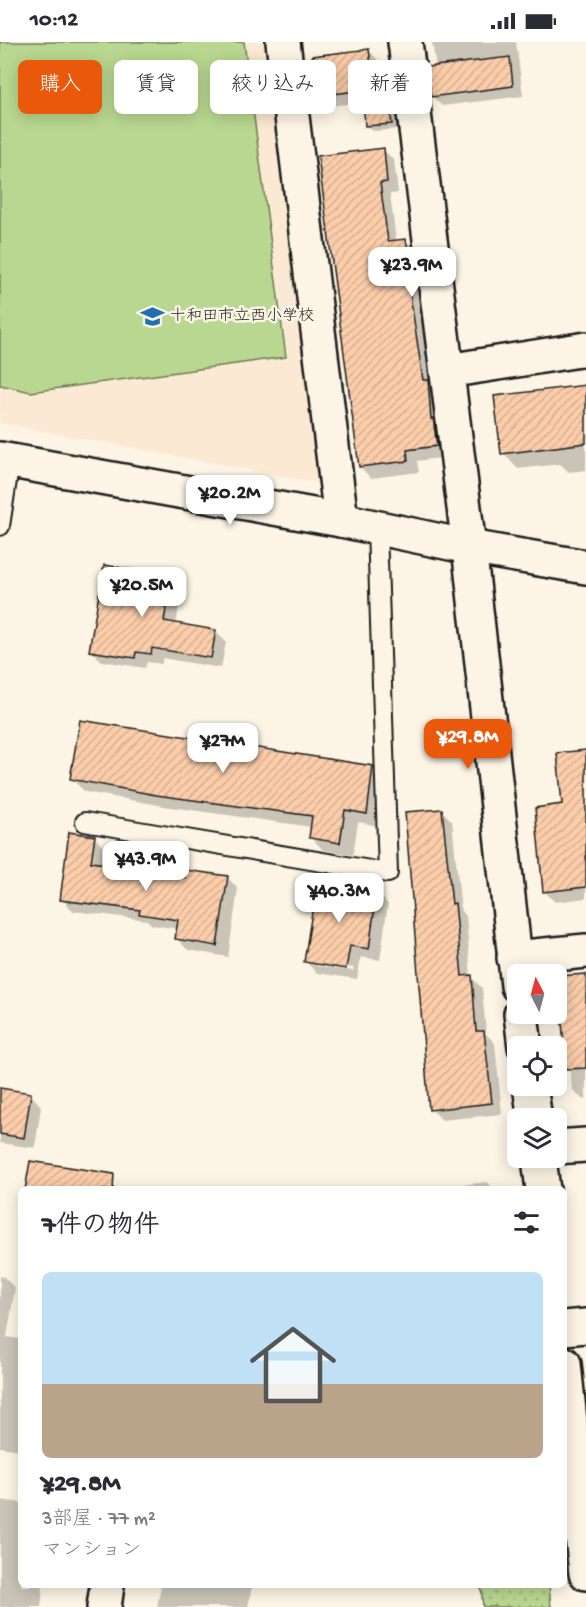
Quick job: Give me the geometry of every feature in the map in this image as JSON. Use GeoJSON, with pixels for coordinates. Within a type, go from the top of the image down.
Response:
{"type":"FeatureCollection","features":[{"type":"Feature","properties":{"kind":"street"},"geometry":{"type":"LineString","coordinates":[[283,42],[341,520]]}},
{"type":"Feature","properties":{"kind":"street"},"geometry":{"type":"LineString","coordinates":[[405,42],[469,547],[515,964]]}},
{"type":"Feature","properties":{"kind":"street"},"geometry":{"type":"LineString","coordinates":[[447,371],[586,349]]}},
{"type":"Feature","properties":{"kind":"street"},"geometry":{"type":"LineString","coordinates":[[5,460],[341,520],[469,547],[586,567]]}},
{"type":"Feature","properties":{"kind":"street"},"geometry":{"type":"LineString","coordinates":[[543,964],[586,951]]}},
{"type":"Feature","properties":{"kind":"street"},"geometry":{"type":"LineString","coordinates":[[567,1147],[586,1145]]}},
{"type":"Feature","properties":{"kind":"street"},"geometry":{"type":"LineString","coordinates":[[541,1168],[543,1186]]}},
{"type":"Feature","properties":{"kind":"street"},"geometry":{"type":"LineString","coordinates":[[567,1328],[586,1326]]}},
{"type":"Feature","properties":{"kind":"street"},"geometry":{"type":"LineString","coordinates":[[567,1392],[586,1573]]}},
{"type":"Feature","properties":{"kind":"street"},"geometry":{"type":"LineString","coordinates":[[104,1607],[107,1588]]}},
{"type":"Feature","properties":{"kind":"lane"},"geometry":{"type":"LineString","coordinates":[[0,526],[5,460]]}},
{"type":"Feature","properties":{"kind":"lane"},"geometry":{"type":"LineString","coordinates":[[85,822],[388,873],[377,528]]}},
{"type":"Feature","properties":{"kind":"shaded area","name":"十和田市立西小学校"},"geometry":{"type":"Polygon","coordinates":[[[0,42],[270,42],[272,60],[210,60],[210,114],[279,114],[324,484],[0,423],[0,42]]]}},
{"type":"Feature","properties":{"kind":"green space","name":"十和田市立西小学校"},"geometry":{"type":"Polygon","coordinates":[[[0,42],[244,42],[246,60],[210,60],[210,114],[254,114],[286,357],[31,392],[0,385],[0,42]]]}},
{"type":"Feature","properties":{"kind":"green space"},"geometry":{"type":"Polygon","coordinates":[[[481,1588],[549,1588],[551,1607],[483,1607],[481,1588]]]}},
{"type":"Feature","properties":{"kind":"building"},"geometry":{"type":"Polygon","coordinates":[[[369,49],[370,60],[348,60],[348,92],[336,94],[336,60],[312,60],[312,56],[369,49]]]}},
{"type":"Feature","properties":{"kind":"building"},"geometry":{"type":"Polygon","coordinates":[[[510,57],[513,86],[432,97],[432,66],[510,57]]]}},
{"type":"Feature","properties":{"kind":"building"},"geometry":{"type":"Polygon","coordinates":[[[364,114],[391,114],[392,124],[365,126],[364,114]]]}},
{"type":"Feature","properties":{"kind":"building"},"geometry":{"type":"Polygon","coordinates":[[[384,148],[387,182],[380,183],[388,241],[406,239],[411,273],[407,274],[423,380],[428,380],[431,419],[433,418],[437,446],[407,450],[408,461],[359,467],[318,156],[384,148]]]}},
{"type":"Feature","properties":{"kind":"building"},"geometry":{"type":"Polygon","coordinates":[[[586,385],[586,443],[501,454],[494,396],[586,385]]]}},
{"type":"Feature","properties":{"kind":"building"},"geometry":{"type":"Polygon","coordinates":[[[104,565],[172,576],[164,621],[216,630],[211,658],[152,648],[151,654],[136,652],[135,658],[89,651],[104,565]]]}},
{"type":"Feature","properties":{"kind":"building"},"geometry":{"type":"Polygon","coordinates":[[[80,720],[373,766],[367,814],[345,810],[340,843],[309,838],[312,816],[156,795],[70,779],[80,720]]]}},
{"type":"Feature","properties":{"kind":"building"},"geometry":{"type":"Polygon","coordinates":[[[586,750],[586,887],[543,892],[535,808],[562,804],[557,753],[586,750]]]}},
{"type":"Feature","properties":{"kind":"building"},"geometry":{"type":"Polygon","coordinates":[[[442,809],[462,976],[472,975],[476,1031],[484,1031],[492,1103],[429,1110],[405,812],[442,809]]]}},
{"type":"Feature","properties":{"kind":"building"},"geometry":{"type":"Polygon","coordinates":[[[69,832],[95,836],[91,862],[113,865],[113,868],[185,878],[186,870],[228,876],[217,946],[175,939],[178,920],[139,914],[140,910],[60,900],[69,832]]]}},
{"type":"Feature","properties":{"kind":"building"},"geometry":{"type":"Polygon","coordinates":[[[317,881],[377,891],[369,949],[350,946],[346,969],[304,962],[317,881]]]}},
{"type":"Feature","properties":{"kind":"building"},"geometry":{"type":"Polygon","coordinates":[[[586,974],[586,1068],[567,1069],[567,1036],[563,1036],[562,1024],[567,1024],[567,975],[586,974]]]}},
{"type":"Feature","properties":{"kind":"building"},"geometry":{"type":"Polygon","coordinates":[[[0,1088],[31,1093],[24,1138],[0,1134],[0,1088]]]}},
{"type":"Feature","properties":{"kind":"building"},"geometry":{"type":"Polygon","coordinates":[[[30,1161],[114,1174],[113,1186],[26,1186],[30,1161]]]}},
{"type":"Feature","properties":{"kind":"place","name":"十和田市立西小学校"},"geometry":{"type":"Point","coordinates":[152,317]}}]}
